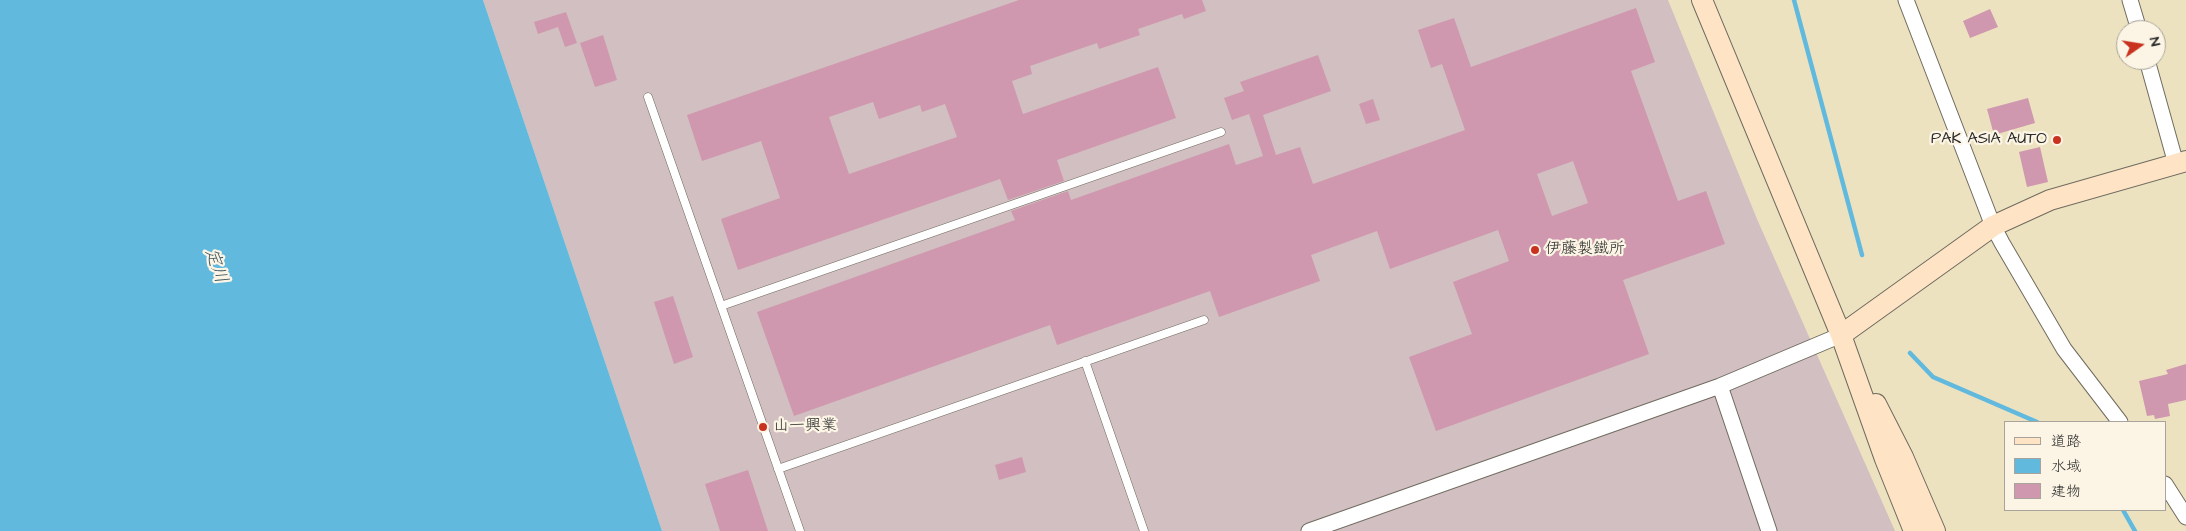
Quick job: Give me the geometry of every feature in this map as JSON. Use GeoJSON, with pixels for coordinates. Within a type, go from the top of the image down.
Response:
{"type":"FeatureCollection","features":[{"type":"Feature","properties":{"kind":"street"},"geometry":{"type":"LineString","coordinates":[[1702,0],[1842,335],[1903,457],[1935,531]]}},
{"type":"Feature","properties":{"kind":"street"},"geometry":{"type":"LineString","coordinates":[[1906,0],[1993,226],[2064,349],[2119,421]]}},
{"type":"Feature","properties":{"kind":"street"},"geometry":{"type":"LineString","coordinates":[[2130,0],[2136,20]]}},
{"type":"Feature","properties":{"kind":"street"},"geometry":{"type":"LineString","coordinates":[[1309,531],[1720,386],[1842,335],[1993,226],[2050,200],[2181,163],[2150,70]]}},
{"type":"Feature","properties":{"kind":"street"},"geometry":{"type":"LineString","coordinates":[[1842,335],[1884,459],[1914,531]]}},
{"type":"Feature","properties":{"kind":"street"},"geometry":{"type":"LineString","coordinates":[[1720,386],[1769,531]]}},
{"type":"Feature","properties":{"kind":"street"},"geometry":{"type":"LineString","coordinates":[[2166,485],[2185,510]]}},
{"type":"Feature","properties":{"kind":"lane"},"geometry":{"type":"LineString","coordinates":[[648,97],[800,531]]}},
{"type":"Feature","properties":{"kind":"lane"},"geometry":{"type":"LineString","coordinates":[[721,306],[1221,132]]}},
{"type":"Feature","properties":{"kind":"lane"},"geometry":{"type":"LineString","coordinates":[[778,469],[1204,320]]}},
{"type":"Feature","properties":{"kind":"lane"},"geometry":{"type":"LineString","coordinates":[[1085,361],[1144,531]]}},
{"type":"Feature","properties":{"kind":"shaded area"},"geometry":{"type":"Polygon","coordinates":[[[483,0],[1668,0],[1757,219],[1895,531],[662,531],[483,0]]]}},
{"type":"Feature","properties":{"kind":"water","name":"定川"},"geometry":{"type":"Polygon","coordinates":[[[0,0],[483,0],[662,531],[0,531],[0,0]]]}},
{"type":"Feature","properties":{"kind":"building"},"geometry":{"type":"Polygon","coordinates":[[[1019,0],[1202,0],[1206,11],[1184,19],[1182,14],[1138,29],[1140,35],[1099,49],[1097,43],[1030,66],[1032,74],[1012,81],[1023,114],[1158,67],[1176,118],[1057,160],[1064,181],[1008,200],[1000,179],[738,270],[721,219],[780,198],[761,141],[702,161],[687,115],[1019,0]],[[873,102],[829,117],[849,174],[957,137],[945,104],[922,112],[920,105],[879,119],[873,102]]]}},
{"type":"Feature","properties":{"kind":"building"},"geometry":{"type":"Polygon","coordinates":[[[1636,8],[1655,62],[1631,71],[1678,201],[1706,191],[1725,244],[1623,280],[1649,354],[1436,431],[1409,357],[1472,334],[1453,282],[1509,261],[1498,230],[1390,269],[1377,231],[1311,255],[1320,281],[1219,317],[1210,291],[1057,345],[1050,325],[794,416],[757,312],[1015,220],[1011,211],[1068,191],[1071,200],[1229,144],[1236,165],[1263,156],[1249,114],[1232,120],[1224,98],[1244,91],[1240,82],[1318,55],[1331,91],[1263,115],[1276,155],[1300,147],[1313,184],[1465,130],[1442,64],[1431,68],[1418,30],[1454,18],[1471,67],[1636,8]],[[1573,161],[1537,174],[1552,216],[1588,203],[1573,161]]]}},
{"type":"Feature","properties":{"kind":"building"},"geometry":{"type":"Polygon","coordinates":[[[1990,9],[1998,27],[1970,38],[1963,21],[1990,9]]]}},
{"type":"Feature","properties":{"kind":"building"},"geometry":{"type":"Polygon","coordinates":[[[566,12],[577,43],[565,47],[558,27],[538,34],[534,22],[566,12]]]}},
{"type":"Feature","properties":{"kind":"building"},"geometry":{"type":"Polygon","coordinates":[[[603,35],[617,80],[595,87],[580,43],[603,35]]]}},
{"type":"Feature","properties":{"kind":"building"},"geometry":{"type":"Polygon","coordinates":[[[2028,98],[2035,123],[1994,135],[1987,109],[2028,98]]]}},
{"type":"Feature","properties":{"kind":"building"},"geometry":{"type":"Polygon","coordinates":[[[1373,99],[1380,120],[1366,124],[1359,104],[1373,99]]]}},
{"type":"Feature","properties":{"kind":"building"},"geometry":{"type":"Polygon","coordinates":[[[2040,147],[2048,182],[2027,187],[2019,152],[2040,147]]]}},
{"type":"Feature","properties":{"kind":"building"},"geometry":{"type":"Polygon","coordinates":[[[673,296],[693,357],[674,364],[654,302],[673,296]]]}},
{"type":"Feature","properties":{"kind":"building"},"geometry":{"type":"Polygon","coordinates":[[[2186,364],[2186,400],[2168,404],[2170,416],[2155,419],[2154,415],[2147,416],[2139,381],[2168,374],[2166,370],[2186,364]]]}},
{"type":"Feature","properties":{"kind":"building"},"geometry":{"type":"Polygon","coordinates":[[[1022,457],[1026,472],[999,480],[995,465],[1022,457]]]}},
{"type":"Feature","properties":{"kind":"building"},"geometry":{"type":"Polygon","coordinates":[[[748,470],[768,531],[720,531],[705,484],[748,470]]]}},
{"type":"Feature","properties":{"kind":"waterway"},"geometry":{"type":"LineString","coordinates":[[1794,0],[1862,255]]}},
{"type":"Feature","properties":{"kind":"waterway"},"geometry":{"type":"LineString","coordinates":[[1910,353],[1933,377],[2035,421]]}},
{"type":"Feature","properties":{"kind":"waterway"},"geometry":{"type":"LineString","coordinates":[[2124,511],[2135,531]]}},
{"type":"Feature","properties":{"kind":"place","name":"PAK ASIA AUTO"},"geometry":{"type":"Point","coordinates":[2057,140]}},
{"type":"Feature","properties":{"kind":"place","name":"伊藤製鐵所"},"geometry":{"type":"Point","coordinates":[1535,250]}},
{"type":"Feature","properties":{"kind":"place","name":"山一興業"},"geometry":{"type":"Point","coordinates":[763,427]}}]}
